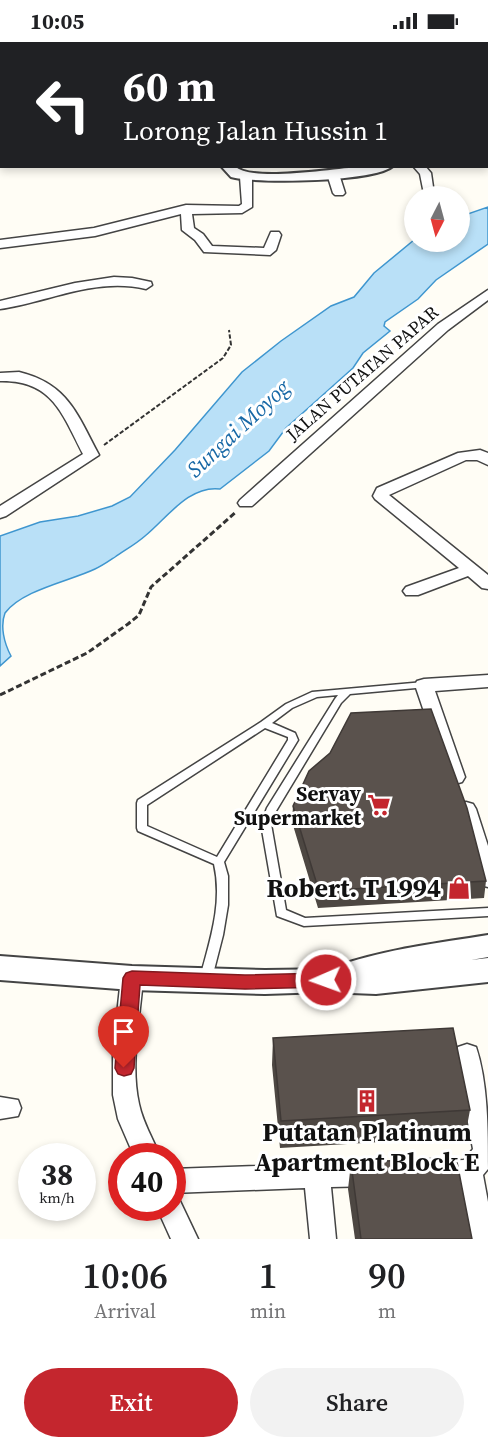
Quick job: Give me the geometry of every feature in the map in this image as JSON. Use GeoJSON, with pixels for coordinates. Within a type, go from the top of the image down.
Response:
{"type":"FeatureCollection","features":[{"type":"Feature","properties":{"kind":"street"},"geometry":{"type":"LineString","coordinates":[[230,168],[234,174],[246,177],[333,174],[373,168]]}},
{"type":"Feature","properties":{"kind":"street"},"geometry":{"type":"LineString","coordinates":[[420,168],[425,173],[427,186]]}},
{"type":"Feature","properties":{"kind":"street"},"geometry":{"type":"LineString","coordinates":[[333,174],[339,193]]}},
{"type":"Feature","properties":{"kind":"street"},"geometry":{"type":"LineString","coordinates":[[0,244],[88,233],[157,214],[186,209],[247,207],[246,177]]}},
{"type":"Feature","properties":{"kind":"street"},"geometry":{"type":"LineString","coordinates":[[186,209],[186,226],[208,249],[266,252],[270,250],[275,235]]}},
{"type":"Feature","properties":{"kind":"street"},"geometry":{"type":"LineString","coordinates":[[0,306],[113,280],[137,281],[146,285]]}},
{"type":"Feature","properties":{"kind":"street","name":"JALAN PUTATAN PAPAR"},"geometry":{"type":"LineString","coordinates":[[246,503],[443,327],[488,294]]}},
{"type":"Feature","properties":{"kind":"street"},"geometry":{"type":"LineString","coordinates":[[0,377],[25,377],[40,381],[50,388],[91,455],[0,513]]}},
{"type":"Feature","properties":{"kind":"street"},"geometry":{"type":"LineString","coordinates":[[488,460],[480,455],[463,456],[383,491],[381,496],[488,584]]}},
{"type":"Feature","properties":{"kind":"street"},"geometry":{"type":"LineString","coordinates":[[412,591],[470,570]]}},
{"type":"Feature","properties":{"kind":"street"},"geometry":{"type":"LineString","coordinates":[[488,681],[424,685],[481,832],[488,879]]}},
{"type":"Feature","properties":{"kind":"street"},"geometry":{"type":"LineString","coordinates":[[326,980],[404,960],[488,946]]}},
{"type":"Feature","properties":{"kind":"street"},"geometry":{"type":"LineString","coordinates":[[1,968],[206,982],[326,980],[376,982],[488,970]]}},
{"type":"Feature","properties":{"kind":"street"},"geometry":{"type":"LineString","coordinates":[[132,978],[124,1068],[125,1096],[133,1126],[141,1143]]}},
{"type":"Feature","properties":{"kind":"street"},"geometry":{"type":"LineString","coordinates":[[467,1053],[487,1151],[470,1172],[481,1239]]}},
{"type":"Feature","properties":{"kind":"street"},"geometry":{"type":"LineString","coordinates":[[186,1181],[470,1172]]}},
{"type":"Feature","properties":{"kind":"street"},"geometry":{"type":"LineString","coordinates":[[317,1176],[323,1239]]}},
{"type":"Feature","properties":{"kind":"street"},"geometry":{"type":"LineString","coordinates":[[176,1221],[185,1239]]}},
{"type":"Feature","properties":{"kind":"lane"},"geometry":{"type":"LineString","coordinates":[[219,862],[142,828],[141,806],[145,800],[301,699],[328,692],[424,685]]}},
{"type":"Feature","properties":{"kind":"lane"},"geometry":{"type":"LineString","coordinates":[[347,692],[338,701],[271,811],[266,824],[281,913],[304,922],[488,912]]}},
{"type":"Feature","properties":{"kind":"lane"},"geometry":{"type":"LineString","coordinates":[[206,982],[224,902],[224,878],[219,862],[294,737],[264,724]]}},
{"type":"Feature","properties":{"kind":"lane"},"geometry":{"type":"LineString","coordinates":[[273,773],[291,778]]}},
{"type":"Feature","properties":{"kind":"path"},"geometry":{"type":"LineString","coordinates":[[91,455],[223,358],[230,350],[233,340],[229,330]]}},
{"type":"Feature","properties":{"kind":"path"},"geometry":{"type":"LineString","coordinates":[[0,695],[87,653],[128,624],[138,615],[151,587],[246,503]]}},
{"type":"Feature","properties":{"kind":"water","name":"Sungai Moyog"},"geometry":{"type":"Polygon","coordinates":[[[488,207],[488,244],[436,280],[418,299],[385,322],[384,326],[390,331],[363,353],[353,368],[286,428],[269,451],[220,489],[209,489],[188,497],[142,539],[103,565],[34,592],[13,605],[5,613],[3,623],[6,646],[11,656],[0,666],[0,536],[40,522],[78,516],[112,506],[130,497],[175,450],[242,372],[331,306],[354,297],[374,273],[404,248],[404,252],[470,252],[470,213],[488,207]]]}},
{"type":"Feature","properties":{"kind":"building","name":"Servay Supermarket"},"geometry":{"type":"Polygon","coordinates":[[[431,709],[467,808],[486,881],[319,891],[293,806],[309,771],[330,753],[351,713],[431,709]]]}},
{"type":"Feature","properties":{"kind":"building","name":"Putatan Platinum Apartment Block E"},"geometry":{"type":"Polygon","coordinates":[[[453,1028],[470,1110],[281,1121],[273,1038],[453,1028]]]}},
{"type":"Feature","properties":{"kind":"building"},"geometry":{"type":"Polygon","coordinates":[[[456,1157],[472,1239],[361,1239],[351,1163],[456,1157]]]}},
{"type":"Feature","properties":{"kind":"place","name":"Servay Supermarket"},"geometry":{"type":"Point","coordinates":[379,805]}},
{"type":"Feature","properties":{"kind":"place","name":"Robert. T 1994"},"geometry":{"type":"Point","coordinates":[459,888]}},
{"type":"Feature","properties":{"kind":"place","name":"Putatan Platinum Apartment Block E"},"geometry":{"type":"Point","coordinates":[367,1101]}},
{"type":"Feature","properties":{"kind":"route"},"geometry":{"type":"LineString","coordinates":[[124,1068],[132,978],[206,982],[326,980]]}}]}
